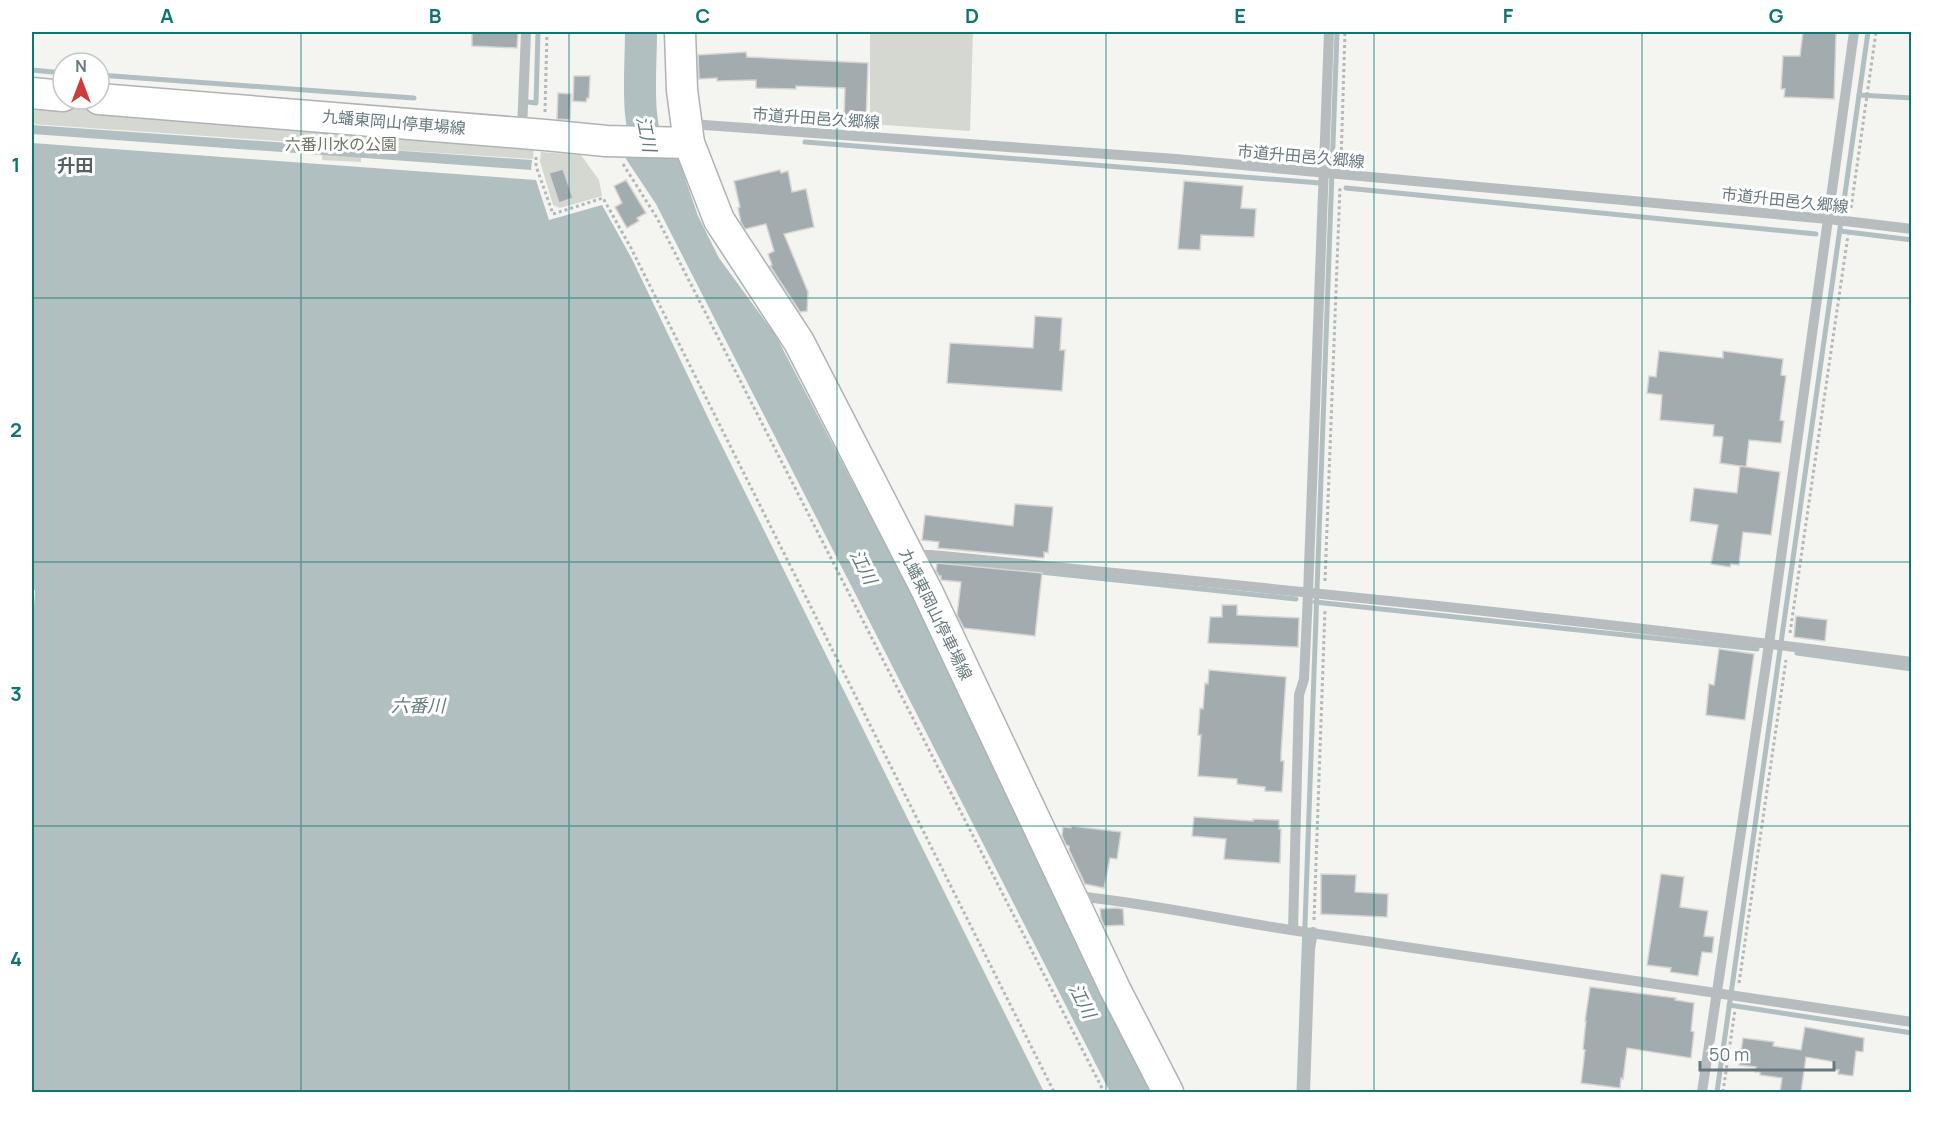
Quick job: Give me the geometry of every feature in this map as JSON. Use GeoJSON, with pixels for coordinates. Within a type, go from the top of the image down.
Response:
{"type":"FeatureCollection","features":[{"type":"Feature","properties":{"kind":"main road","name":"九蟠東岡山停車場線"},"geometry":{"type":"LineString","coordinates":[[680,32],[683,136],[719,220],[799,342],[931,600],[1115,989],[1168,1092]]}},
{"type":"Feature","properties":{"kind":"main road"},"geometry":{"type":"LineString","coordinates":[[32,93],[51,95]]}},
{"type":"Feature","properties":{"kind":"main road","name":"九蟠東岡山停車場線"},"geometry":{"type":"LineString","coordinates":[[111,100],[614,141],[683,136]]}},
{"type":"Feature","properties":{"kind":"street"},"geometry":{"type":"LineString","coordinates":[[526,32],[535,134]]}},
{"type":"Feature","properties":{"kind":"street"},"geometry":{"type":"LineString","coordinates":[[1305,1092],[1310,949],[1304,931],[1299,695],[1304,679],[1318,596],[1332,174],[1329,32]]}},
{"type":"Feature","properties":{"kind":"street"},"geometry":{"type":"LineString","coordinates":[[1702,1092],[1728,995],[1840,220],[1854,32]]}},
{"type":"Feature","properties":{"kind":"street","name":"市道升田邑久郷線"},"geometry":{"type":"LineString","coordinates":[[683,136],[1176,159],[1840,220],[1911,229]]}},
{"type":"Feature","properties":{"kind":"street"},"geometry":{"type":"LineString","coordinates":[[908,555],[931,555],[1779,645],[1911,663]]}},
{"type":"Feature","properties":{"kind":"street"},"geometry":{"type":"LineString","coordinates":[[1070,895],[1122,901],[1167,910],[1911,1022]]}},
{"type":"Feature","properties":{"kind":"path"},"geometry":{"type":"LineString","coordinates":[[547,32],[535,134],[536,166],[553,214],[603,198],[631,248],[1054,1092]]}},
{"type":"Feature","properties":{"kind":"path"},"geometry":{"type":"LineString","coordinates":[[1304,931],[1332,174],[1345,32]]}},
{"type":"Feature","properties":{"kind":"path"},"geometry":{"type":"LineString","coordinates":[[1840,220],[1868,93],[1876,32]]}},
{"type":"Feature","properties":{"kind":"path"},"geometry":{"type":"LineString","coordinates":[[614,141],[657,218],[1104,1092]]}},
{"type":"Feature","properties":{"kind":"path"},"geometry":{"type":"LineString","coordinates":[[1728,995],[1779,645],[1848,235]]}},
{"type":"Feature","properties":{"kind":"path"},"geometry":{"type":"LineString","coordinates":[[1723,1092],[1735,1008]]}},
{"type":"Feature","properties":{"kind":"green space"},"geometry":{"type":"Polygon","coordinates":[[[870,32],[973,32],[970,131],[870,124],[870,32]]]}},
{"type":"Feature","properties":{"kind":"green space","name":"六番川水の公園"},"geometry":{"type":"Polygon","coordinates":[[[32,105],[51,106],[51,111],[111,111],[534,141],[533,159],[362,148],[361,162],[322,160],[322,144],[32,124],[32,105]]]}},
{"type":"Feature","properties":{"kind":"green space"},"geometry":{"type":"Polygon","coordinates":[[[541,152],[581,155],[599,180],[602,196],[560,208],[553,205],[540,161],[541,152]]]}},
{"type":"Feature","properties":{"kind":"water"},"geometry":{"type":"Polygon","coordinates":[[[32,125],[532,160],[531,170],[32,134],[32,125]]]}},
{"type":"Feature","properties":{"kind":"water","name":"六番川"},"geometry":{"type":"Polygon","coordinates":[[[32,143],[536,180],[549,220],[602,205],[632,259],[712,426],[1044,1092],[32,1092],[32,639],[35,590],[32,590],[32,143]]]}},
{"type":"Feature","properties":{"kind":"water"},"geometry":{"type":"Polygon","coordinates":[[[625,152],[677,155],[698,216],[719,258],[776,336],[855,487],[871,508],[1156,1092],[1110,1092],[656,204],[626,159],[625,152]]]}},
{"type":"Feature","properties":{"kind":"building"},"geometry":{"type":"Polygon","coordinates":[[[472,32],[518,32],[517,48],[472,46],[472,32]]]}},
{"type":"Feature","properties":{"kind":"building"},"geometry":{"type":"Polygon","coordinates":[[[1803,32],[1836,32],[1834,99],[1784,97],[1785,89],[1781,89],[1783,56],[1800,56],[1803,32]]]}},
{"type":"Feature","properties":{"kind":"building"},"geometry":{"type":"Polygon","coordinates":[[[746,52],[747,57],[868,63],[866,121],[844,120],[845,88],[796,86],[796,89],[756,88],[756,80],[699,79],[698,55],[746,52]]]}},
{"type":"Feature","properties":{"kind":"building"},"geometry":{"type":"Polygon","coordinates":[[[574,76],[590,76],[589,98],[586,102],[573,101],[574,76]]]}},
{"type":"Feature","properties":{"kind":"building"},"geometry":{"type":"Polygon","coordinates":[[[558,93],[571,94],[570,120],[557,119],[558,93]]]}},
{"type":"Feature","properties":{"kind":"building"},"geometry":{"type":"Polygon","coordinates":[[[563,169],[573,198],[559,203],[549,173],[563,169]]]}},
{"type":"Feature","properties":{"kind":"building"},"geometry":{"type":"Polygon","coordinates":[[[780,170],[781,173],[788,171],[792,192],[806,189],[814,227],[784,234],[808,292],[807,311],[800,312],[770,266],[772,265],[768,254],[774,251],[766,224],[745,229],[741,223],[738,208],[740,207],[734,181],[780,170]]]}},
{"type":"Feature","properties":{"kind":"building"},"geometry":{"type":"Polygon","coordinates":[[[626,180],[646,213],[637,218],[639,221],[627,228],[615,207],[622,203],[614,186],[626,180]]]}},
{"type":"Feature","properties":{"kind":"building"},"geometry":{"type":"Polygon","coordinates":[[[1184,181],[1243,186],[1241,208],[1256,209],[1254,237],[1201,235],[1200,250],[1178,249],[1184,181]]]}},
{"type":"Feature","properties":{"kind":"building"},"geometry":{"type":"Polygon","coordinates":[[[1035,316],[1062,318],[1060,350],[1065,350],[1062,391],[947,383],[950,343],[1033,348],[1035,316]]]}},
{"type":"Feature","properties":{"kind":"building"},"geometry":{"type":"Polygon","coordinates":[[[1659,351],[1723,358],[1723,351],[1783,359],[1781,375],[1786,376],[1780,420],[1784,421],[1781,443],[1749,440],[1746,467],[1720,463],[1723,437],[1713,436],[1714,425],[1660,420],[1662,395],[1647,393],[1649,376],[1656,377],[1659,351]]]}},
{"type":"Feature","properties":{"kind":"building"},"geometry":{"type":"Polygon","coordinates":[[[1740,466],[1780,472],[1771,535],[1743,532],[1739,565],[1731,564],[1730,567],[1711,564],[1718,525],[1690,521],[1694,488],[1737,493],[1740,466]]]}},
{"type":"Feature","properties":{"kind":"building"},"geometry":{"type":"Polygon","coordinates":[[[1015,504],[1053,507],[1048,553],[1044,552],[1044,558],[938,548],[939,542],[922,540],[925,515],[1013,526],[1015,504]]]}},
{"type":"Feature","properties":{"kind":"building"},"geometry":{"type":"Polygon","coordinates":[[[937,563],[1042,573],[1035,636],[964,628],[957,615],[961,582],[941,580],[941,576],[936,571],[937,563]]]}},
{"type":"Feature","properties":{"kind":"building"},"geometry":{"type":"Polygon","coordinates":[[[1222,605],[1237,605],[1237,615],[1299,618],[1298,647],[1208,643],[1210,617],[1222,617],[1222,605]]]}},
{"type":"Feature","properties":{"kind":"building"},"geometry":{"type":"Polygon","coordinates":[[[1796,616],[1827,620],[1825,641],[1794,637],[1796,616]]]}},
{"type":"Feature","properties":{"kind":"building"},"geometry":{"type":"Polygon","coordinates":[[[1719,649],[1754,654],[1745,720],[1706,715],[1709,684],[1714,685],[1719,649]]]}},
{"type":"Feature","properties":{"kind":"building"},"geometry":{"type":"Polygon","coordinates":[[[1209,670],[1286,677],[1281,754],[1281,761],[1284,761],[1282,792],[1265,791],[1265,787],[1237,784],[1237,779],[1198,776],[1200,708],[1203,709],[1205,683],[1208,684],[1209,670]]]}},
{"type":"Feature","properties":{"kind":"building"},"geometry":{"type":"Polygon","coordinates":[[[1194,817],[1253,821],[1253,819],[1279,820],[1280,863],[1224,859],[1226,839],[1192,836],[1194,817]]]}},
{"type":"Feature","properties":{"kind":"building"},"geometry":{"type":"Polygon","coordinates":[[[1071,826],[1121,832],[1117,859],[1110,858],[1104,888],[1085,884],[1069,846],[1066,845],[1062,836],[1063,827],[1071,828],[1071,826]]]}},
{"type":"Feature","properties":{"kind":"building"},"geometry":{"type":"Polygon","coordinates":[[[1321,874],[1356,875],[1355,892],[1388,894],[1387,917],[1321,914],[1321,874]]]}},
{"type":"Feature","properties":{"kind":"building"},"geometry":{"type":"Polygon","coordinates":[[[1661,874],[1684,877],[1680,907],[1708,911],[1704,936],[1714,937],[1712,953],[1702,952],[1698,976],[1670,972],[1671,968],[1647,965],[1661,874]]]}},
{"type":"Feature","properties":{"kind":"building"},"geometry":{"type":"Polygon","coordinates":[[[1100,909],[1123,909],[1124,925],[1104,926],[1100,909]]]}},
{"type":"Feature","properties":{"kind":"building"},"geometry":{"type":"Polygon","coordinates":[[[1590,987],[1676,998],[1675,1000],[1694,1003],[1691,1058],[1627,1048],[1620,1088],[1581,1083],[1585,1050],[1583,1049],[1585,1021],[1590,987]]]}},
{"type":"Feature","properties":{"kind":"building"},"geometry":{"type":"Polygon","coordinates":[[[1805,1027],[1864,1038],[1863,1052],[1856,1051],[1853,1076],[1838,1074],[1839,1070],[1834,1070],[1835,1062],[1806,1057],[1801,1092],[1780,1092],[1782,1078],[1760,1075],[1760,1072],[1755,1072],[1756,1067],[1739,1065],[1743,1038],[1774,1042],[1773,1046],[1801,1050],[1805,1027]]]}},
{"type":"Feature","properties":{"kind":"waterway"},"geometry":{"type":"LineString","coordinates":[[528,102],[536,103],[538,32]]}},
{"type":"Feature","properties":{"kind":"waterway","name":"江川"},"geometry":{"type":"LineString","coordinates":[[641,32],[641,117],[648,150],[655,166]]}},
{"type":"Feature","properties":{"kind":"waterway"},"geometry":{"type":"LineString","coordinates":[[1299,1092],[1337,32]]}},
{"type":"Feature","properties":{"kind":"waterway"},"geometry":{"type":"LineString","coordinates":[[1717,1092],[1868,32]]}},
{"type":"Feature","properties":{"kind":"waterway"},"geometry":{"type":"LineString","coordinates":[[32,70],[51,72]]}},
{"type":"Feature","properties":{"kind":"waterway"},"geometry":{"type":"LineString","coordinates":[[111,76],[414,98]]}},
{"type":"Feature","properties":{"kind":"waterway"},"geometry":{"type":"LineString","coordinates":[[1859,95],[1912,98]]}},
{"type":"Feature","properties":{"kind":"waterway"},"geometry":{"type":"LineString","coordinates":[[805,142],[1320,183]]}},
{"type":"Feature","properties":{"kind":"waterway"},"geometry":{"type":"LineString","coordinates":[[1346,188],[1816,234]]}},
{"type":"Feature","properties":{"kind":"waterway"},"geometry":{"type":"LineString","coordinates":[[1840,231],[1912,240]]}},
{"type":"Feature","properties":{"kind":"waterway"},"geometry":{"type":"LineString","coordinates":[[927,560],[1296,599]]}},
{"type":"Feature","properties":{"kind":"waterway"},"geometry":{"type":"LineString","coordinates":[[1315,602],[1757,649]]}},
{"type":"Feature","properties":{"kind":"waterway"},"geometry":{"type":"LineString","coordinates":[[1797,653],[1912,669]]}},
{"type":"Feature","properties":{"kind":"waterway"},"geometry":{"type":"LineString","coordinates":[[1729,1005],[1912,1033]]}},
{"type":"Feature","properties":{"kind":"district","name":"升田"},"geometry":{"type":"Point","coordinates":[75,166]}}]}
